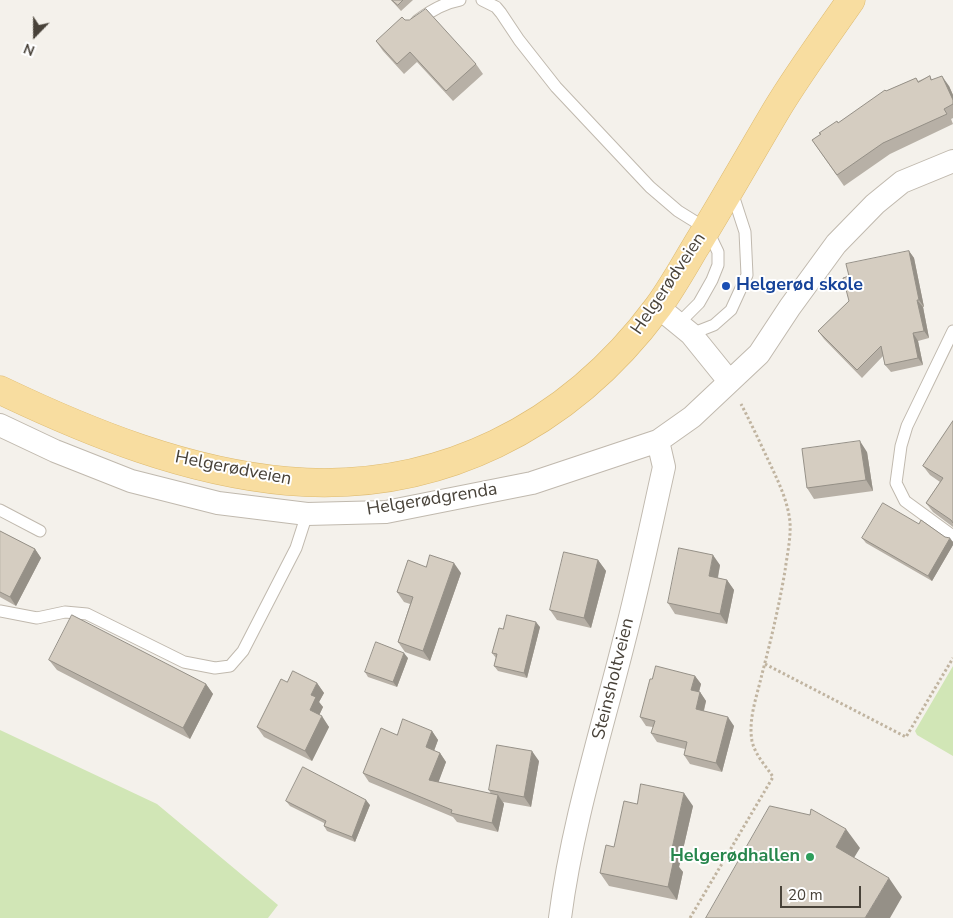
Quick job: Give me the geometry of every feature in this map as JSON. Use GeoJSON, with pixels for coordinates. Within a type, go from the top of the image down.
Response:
{"type":"FeatureCollection","features":[{"type":"Feature","properties":{"kind":"main road","name":"Helgerødveien"},"geometry":{"type":"LineString","coordinates":[[0,390],[81,427],[151,452],[208,468],[260,478],[318,483],[353,482],[406,475],[473,455],[515,435],[561,405],[598,374],[634,337],[676,322],[707,229],[779,106],[851,0]]}},
{"type":"Feature","properties":{"kind":"street","name":"Helgerødgrenda"},"geometry":{"type":"LineString","coordinates":[[0,425],[56,451],[131,481],[218,503],[307,514],[386,512],[532,483],[658,441],[692,417],[759,354],[790,307],[836,244],[875,204],[902,182],[953,161]]}},
{"type":"Feature","properties":{"kind":"street"},"geometry":{"type":"LineString","coordinates":[[676,322],[729,381]]}},
{"type":"Feature","properties":{"kind":"street","name":"Steinsholtveien"},"geometry":{"type":"LineString","coordinates":[[560,918],[577,822],[625,639],[664,467],[658,441]]}},
{"type":"Feature","properties":{"kind":"lane"},"geometry":{"type":"LineString","coordinates":[[415,23],[440,6],[460,0]]}},
{"type":"Feature","properties":{"kind":"lane"},"geometry":{"type":"LineString","coordinates":[[482,0],[496,7],[556,87],[650,186],[678,211],[707,229]]}},
{"type":"Feature","properties":{"kind":"lane"},"geometry":{"type":"LineString","coordinates":[[676,322],[714,325],[731,310],[747,275],[745,232],[731,188]]}},
{"type":"Feature","properties":{"kind":"lane"},"geometry":{"type":"LineString","coordinates":[[953,332],[907,426],[901,446],[896,483],[905,501],[953,536]]}},
{"type":"Feature","properties":{"kind":"lane"},"geometry":{"type":"LineString","coordinates":[[0,510],[40,532]]}},
{"type":"Feature","properties":{"kind":"lane"},"geometry":{"type":"LineString","coordinates":[[0,611],[37,618],[65,612],[87,614],[184,662],[215,668],[230,666],[243,651],[296,548],[307,514]]}},
{"type":"Feature","properties":{"kind":"path"},"geometry":{"type":"LineString","coordinates":[[690,918],[773,777],[756,752],[750,730],[753,710],[779,605],[790,540],[789,512],[757,435],[729,381]]}},
{"type":"Feature","properties":{"kind":"path"},"geometry":{"type":"LineString","coordinates":[[765,664],[906,737],[953,658]]}},
{"type":"Feature","properties":{"kind":"green space"},"geometry":{"type":"Polygon","coordinates":[[[953,666],[953,756],[917,735],[915,731],[953,666]]]}},
{"type":"Feature","properties":{"kind":"green space"},"geometry":{"type":"Polygon","coordinates":[[[0,730],[157,804],[278,905],[268,918],[0,918],[0,730]]]}},
{"type":"Feature","properties":{"kind":"building"},"geometry":{"type":"Polygon","coordinates":[[[392,0],[403,0],[398,5],[392,0]]]}},
{"type":"Feature","properties":{"kind":"building"},"geometry":{"type":"Polygon","coordinates":[[[426,9],[476,64],[446,91],[410,52],[397,64],[376,41],[402,17],[405,20],[409,20],[426,9]]]}},
{"type":"Feature","properties":{"kind":"building"},"geometry":{"type":"Polygon","coordinates":[[[930,76],[931,80],[942,76],[953,100],[953,104],[944,109],[947,114],[883,143],[837,175],[812,140],[821,134],[819,133],[837,121],[838,123],[885,90],[916,78],[918,82],[930,76]]]}},
{"type":"Feature","properties":{"kind":"building"},"geometry":{"type":"Polygon","coordinates":[[[909,251],[924,331],[913,333],[918,358],[885,365],[881,346],[857,370],[818,331],[849,301],[843,278],[849,276],[846,264],[909,251]]]}},
{"type":"Feature","properties":{"kind":"building"},"geometry":{"type":"Polygon","coordinates":[[[953,421],[953,523],[926,503],[943,478],[923,466],[953,421]]]}},
{"type":"Feature","properties":{"kind":"building"},"geometry":{"type":"Polygon","coordinates":[[[860,441],[866,480],[807,488],[802,449],[860,441]]]}},
{"type":"Feature","properties":{"kind":"building"},"geometry":{"type":"Polygon","coordinates":[[[883,503],[919,524],[921,520],[945,537],[950,538],[928,576],[862,538],[883,503]]]}},
{"type":"Feature","properties":{"kind":"building"},"geometry":{"type":"Polygon","coordinates":[[[0,531],[35,549],[10,597],[0,592],[0,531]]]}},
{"type":"Feature","properties":{"kind":"building"},"geometry":{"type":"Polygon","coordinates":[[[679,548],[713,555],[709,576],[727,580],[720,614],[668,603],[679,548]]]}},
{"type":"Feature","properties":{"kind":"building"},"geometry":{"type":"Polygon","coordinates":[[[564,552],[598,560],[584,618],[550,610],[564,552]]]}},
{"type":"Feature","properties":{"kind":"building"},"geometry":{"type":"Polygon","coordinates":[[[430,555],[454,563],[423,651],[398,642],[413,597],[397,592],[408,560],[426,567],[430,555]]]}},
{"type":"Feature","properties":{"kind":"building"},"geometry":{"type":"Polygon","coordinates":[[[72,615],[206,684],[183,728],[49,660],[72,615]]]}},
{"type":"Feature","properties":{"kind":"building"},"geometry":{"type":"Polygon","coordinates":[[[507,615],[536,622],[524,673],[494,666],[497,654],[492,653],[499,628],[503,629],[507,615]]]}},
{"type":"Feature","properties":{"kind":"building"},"geometry":{"type":"Polygon","coordinates":[[[376,642],[404,653],[393,682],[365,672],[376,642]]]}},
{"type":"Feature","properties":{"kind":"building"},"geometry":{"type":"Polygon","coordinates":[[[656,666],[695,676],[691,690],[700,692],[696,709],[728,717],[716,763],[684,755],[687,742],[651,733],[655,721],[640,717],[650,679],[652,679],[656,666]]]}},
{"type":"Feature","properties":{"kind":"building"},"geometry":{"type":"Polygon","coordinates":[[[293,671],[317,683],[311,695],[316,697],[310,710],[322,716],[305,751],[257,727],[281,679],[287,682],[293,671]]]}},
{"type":"Feature","properties":{"kind":"building"},"geometry":{"type":"Polygon","coordinates":[[[403,719],[432,731],[426,747],[440,753],[429,780],[498,795],[492,823],[451,813],[452,810],[363,773],[381,728],[397,735],[403,719]]]}},
{"type":"Feature","properties":{"kind":"building"},"geometry":{"type":"Polygon","coordinates":[[[497,745],[532,751],[524,797],[489,790],[497,745]]]}},
{"type":"Feature","properties":{"kind":"building"},"geometry":{"type":"Polygon","coordinates":[[[303,767],[366,800],[352,837],[324,826],[326,821],[286,801],[303,767]]]}},
{"type":"Feature","properties":{"kind":"building"},"geometry":{"type":"Polygon","coordinates":[[[641,784],[684,793],[670,858],[674,859],[668,887],[600,873],[606,845],[614,847],[624,801],[637,804],[641,784]]]}},
{"type":"Feature","properties":{"kind":"building","name":"Helgerødhallen"},"geometry":{"type":"Polygon","coordinates":[[[770,806],[810,815],[811,809],[846,829],[836,847],[889,878],[865,918],[706,918],[770,806]]]}},
{"type":"Feature","properties":{"kind":"place","name":"Helgerød skole"},"geometry":{"type":"Point","coordinates":[726,286]}},
{"type":"Feature","properties":{"kind":"place","name":"Helgerødhallen"},"geometry":{"type":"Point","coordinates":[810,857]}}]}
